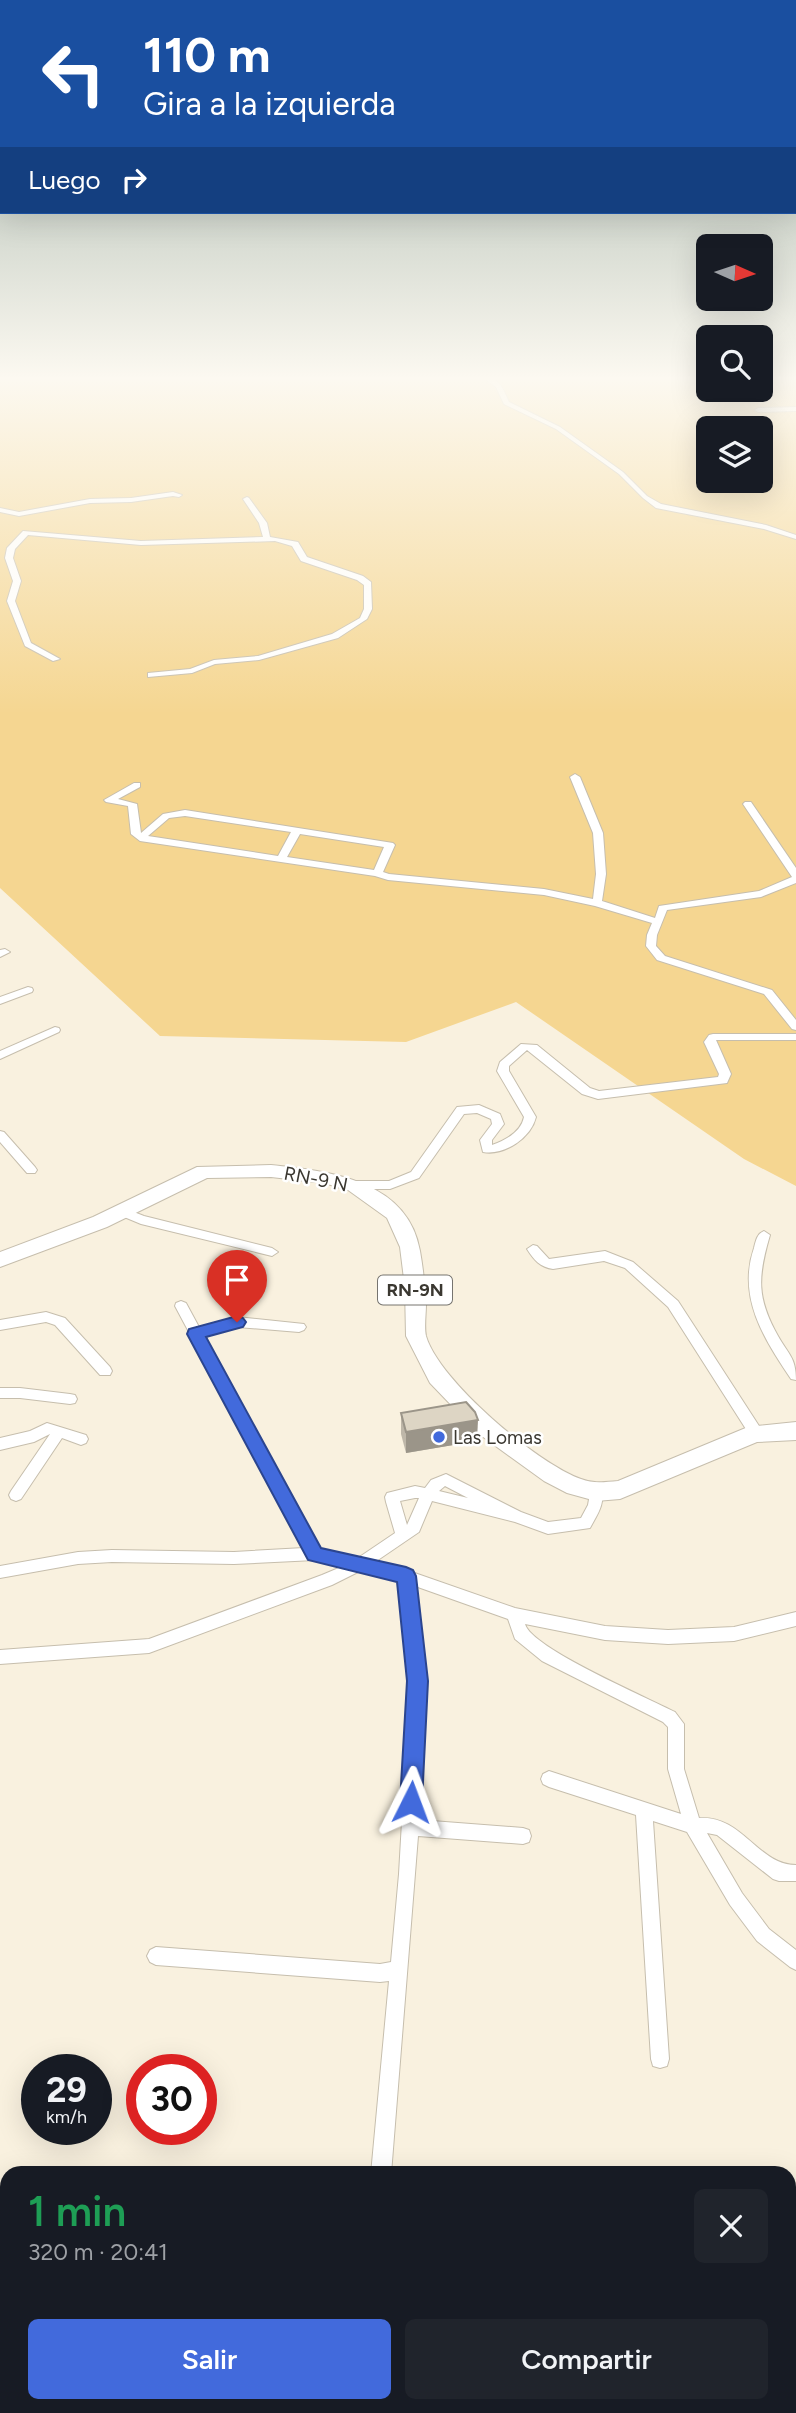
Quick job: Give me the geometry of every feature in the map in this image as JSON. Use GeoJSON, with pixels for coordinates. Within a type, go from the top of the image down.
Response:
{"type":"FeatureCollection","features":[{"type":"Feature","properties":{"kind":"main road","name":"RN-9 N"},"geometry":{"type":"LineString","coordinates":[[0,1260],[100,1222],[204,1172],[271,1171],[324,1177],[354,1185],[395,1214],[410,1247],[415,1287],[416,1336],[438,1377],[488,1428],[541,1468],[575,1487],[596,1492],[621,1490],[755,1433],[796,1431]]}},
{"type":"Feature","properties":{"kind":"street"},"geometry":{"type":"LineString","coordinates":[[637,489],[659,506],[766,527],[796,537]]}},
{"type":"Feature","properties":{"kind":"street"},"geometry":{"type":"LineString","coordinates":[[0,510],[19,514],[100,500],[179,495]]}},
{"type":"Feature","properties":{"kind":"street"},"geometry":{"type":"LineString","coordinates":[[247,499],[263,523],[267,538]]}},
{"type":"Feature","properties":{"kind":"street"},"geometry":{"type":"LineString","coordinates":[[19,514],[24,518],[26,533]]}},
{"type":"Feature","properties":{"kind":"street"},"geometry":{"type":"LineString","coordinates":[[57,659],[27,645],[11,601],[17,581],[9,558],[16,541],[26,533],[141,544],[267,538],[290,541],[296,545],[304,559],[366,582],[369,586],[369,609],[363,619],[335,636],[259,658],[214,662],[192,671],[152,675]]}},
{"type":"Feature","properties":{"kind":"street"},"geometry":{"type":"LineString","coordinates":[[575,777],[598,833],[601,874],[597,903]]}},
{"type":"Feature","properties":{"kind":"street"},"geometry":{"type":"LineString","coordinates":[[137,785],[109,800],[132,804],[136,834],[140,838],[377,873],[388,877],[544,892],[597,903],[658,922]]}},
{"type":"Feature","properties":{"kind":"street"},"geometry":{"type":"LineString","coordinates":[[748,804],[796,877],[761,894],[663,908],[649,943],[652,951],[661,958],[768,992],[796,1027]]}},
{"type":"Feature","properties":{"kind":"street"},"geometry":{"type":"LineString","coordinates":[[140,838],[166,816],[178,812],[390,845],[377,873]]}},
{"type":"Feature","properties":{"kind":"street"},"geometry":{"type":"LineString","coordinates":[[282,859],[297,830]]}},
{"type":"Feature","properties":{"kind":"street"},"geometry":{"type":"LineString","coordinates":[[0,1002],[28,990]]}},
{"type":"Feature","properties":{"kind":"street"},"geometry":{"type":"LineString","coordinates":[[0,1055],[55,1030]]}},
{"type":"Feature","properties":{"kind":"street"},"geometry":{"type":"LineString","coordinates":[[354,1185],[390,1185],[415,1175],[461,1110],[479,1109],[496,1117],[498,1124],[486,1140],[487,1149],[498,1149],[526,1128],[530,1117],[503,1071],[504,1065],[525,1046],[533,1047],[586,1091],[598,1095],[723,1080],[725,1074],[709,1042],[713,1037],[796,1037]]}},
{"type":"Feature","properties":{"kind":"street"},"geometry":{"type":"LineString","coordinates":[[0,1135],[31,1170]]}},
{"type":"Feature","properties":{"kind":"street"},"geometry":{"type":"LineString","coordinates":[[121,1211],[141,1220],[272,1252]]}},
{"type":"Feature","properties":{"kind":"street"},"geometry":{"type":"LineString","coordinates":[[764,1235],[754,1273],[758,1302],[768,1335],[796,1375]]}},
{"type":"Feature","properties":{"kind":"street"},"geometry":{"type":"LineString","coordinates":[[533,1249],[545,1263],[605,1256],[629,1265],[673,1304],[755,1433]]}},
{"type":"Feature","properties":{"kind":"street"},"geometry":{"type":"LineString","coordinates":[[181,1306],[315,1554]]}},
{"type":"Feature","properties":{"kind":"street"},"geometry":{"type":"LineString","coordinates":[[0,1325],[46,1317],[60,1321],[105,1371]]}},
{"type":"Feature","properties":{"kind":"street"},"geometry":{"type":"LineString","coordinates":[[195,1334],[237,1322],[299,1327]]}},
{"type":"Feature","properties":{"kind":"street"},"geometry":{"type":"LineString","coordinates":[[0,1393],[70,1399]]}},
{"type":"Feature","properties":{"kind":"street"},"geometry":{"type":"LineString","coordinates":[[0,1444],[34,1436],[47,1428],[81,1439]]}},
{"type":"Feature","properties":{"kind":"street"},"geometry":{"type":"LineString","coordinates":[[16,1495],[60,1432]]}},
{"type":"Feature","properties":{"kind":"street"},"geometry":{"type":"LineString","coordinates":[[403,1535],[393,1497],[415,1492],[516,1516],[548,1528],[585,1524],[595,1505],[596,1492]]}},
{"type":"Feature","properties":{"kind":"street"},"geometry":{"type":"LineString","coordinates":[[0,1657],[149,1646],[327,1580],[360,1564],[414,1528],[428,1493]]}},
{"type":"Feature","properties":{"kind":"street"},"geometry":{"type":"LineString","coordinates":[[0,1572],[78,1558],[112,1556],[234,1558],[315,1554],[406,1576],[515,1615],[605,1633],[668,1637],[734,1634],[796,1619]]}},
{"type":"Feature","properties":{"kind":"street"},"geometry":{"type":"LineString","coordinates":[[382,2166],[400,1970],[418,1681],[406,1576]]}},
{"type":"Feature","properties":{"kind":"street"},"geometry":{"type":"LineString","coordinates":[[515,1615],[520,1634],[541,1651],[669,1717],[676,1724],[676,1769],[693,1826],[736,1899],[763,1935],[796,1961]]}},
{"type":"Feature","properties":{"kind":"street"},"geometry":{"type":"LineString","coordinates":[[549,1779],[693,1826],[712,1825],[723,1829],[779,1873],[796,1873]]}},
{"type":"Feature","properties":{"kind":"street"},"geometry":{"type":"LineString","coordinates":[[644,1810],[660,2059]]}},
{"type":"Feature","properties":{"kind":"street"},"geometry":{"type":"LineString","coordinates":[[410,1827],[523,1836]]}},
{"type":"Feature","properties":{"kind":"street"},"geometry":{"type":"LineString","coordinates":[[156,1956],[380,1973],[400,1970]]}},
{"type":"Feature","properties":{"kind":"shaded area"},"geometry":{"type":"Polygon","coordinates":[[[0,489],[696,489],[696,493],[773,493],[773,489],[796,489],[796,1186],[744,1159],[516,1002],[406,1042],[160,1036],[0,888],[0,489]]]}},
{"type":"Feature","properties":{"kind":"building"},"geometry":{"type":"Polygon","coordinates":[[[466,1402],[478,1420],[406,1432],[401,1413],[466,1402]]]}},
{"type":"Feature","properties":{"kind":"place","name":"Las Lomas"},"geometry":{"type":"Point","coordinates":[439,1437]}},
{"type":"Feature","properties":{"kind":"route"},"geometry":{"type":"LineString","coordinates":[[237,1322],[195,1334],[308,1536],[315,1554],[406,1576],[418,1681],[411,1802]]}}]}
